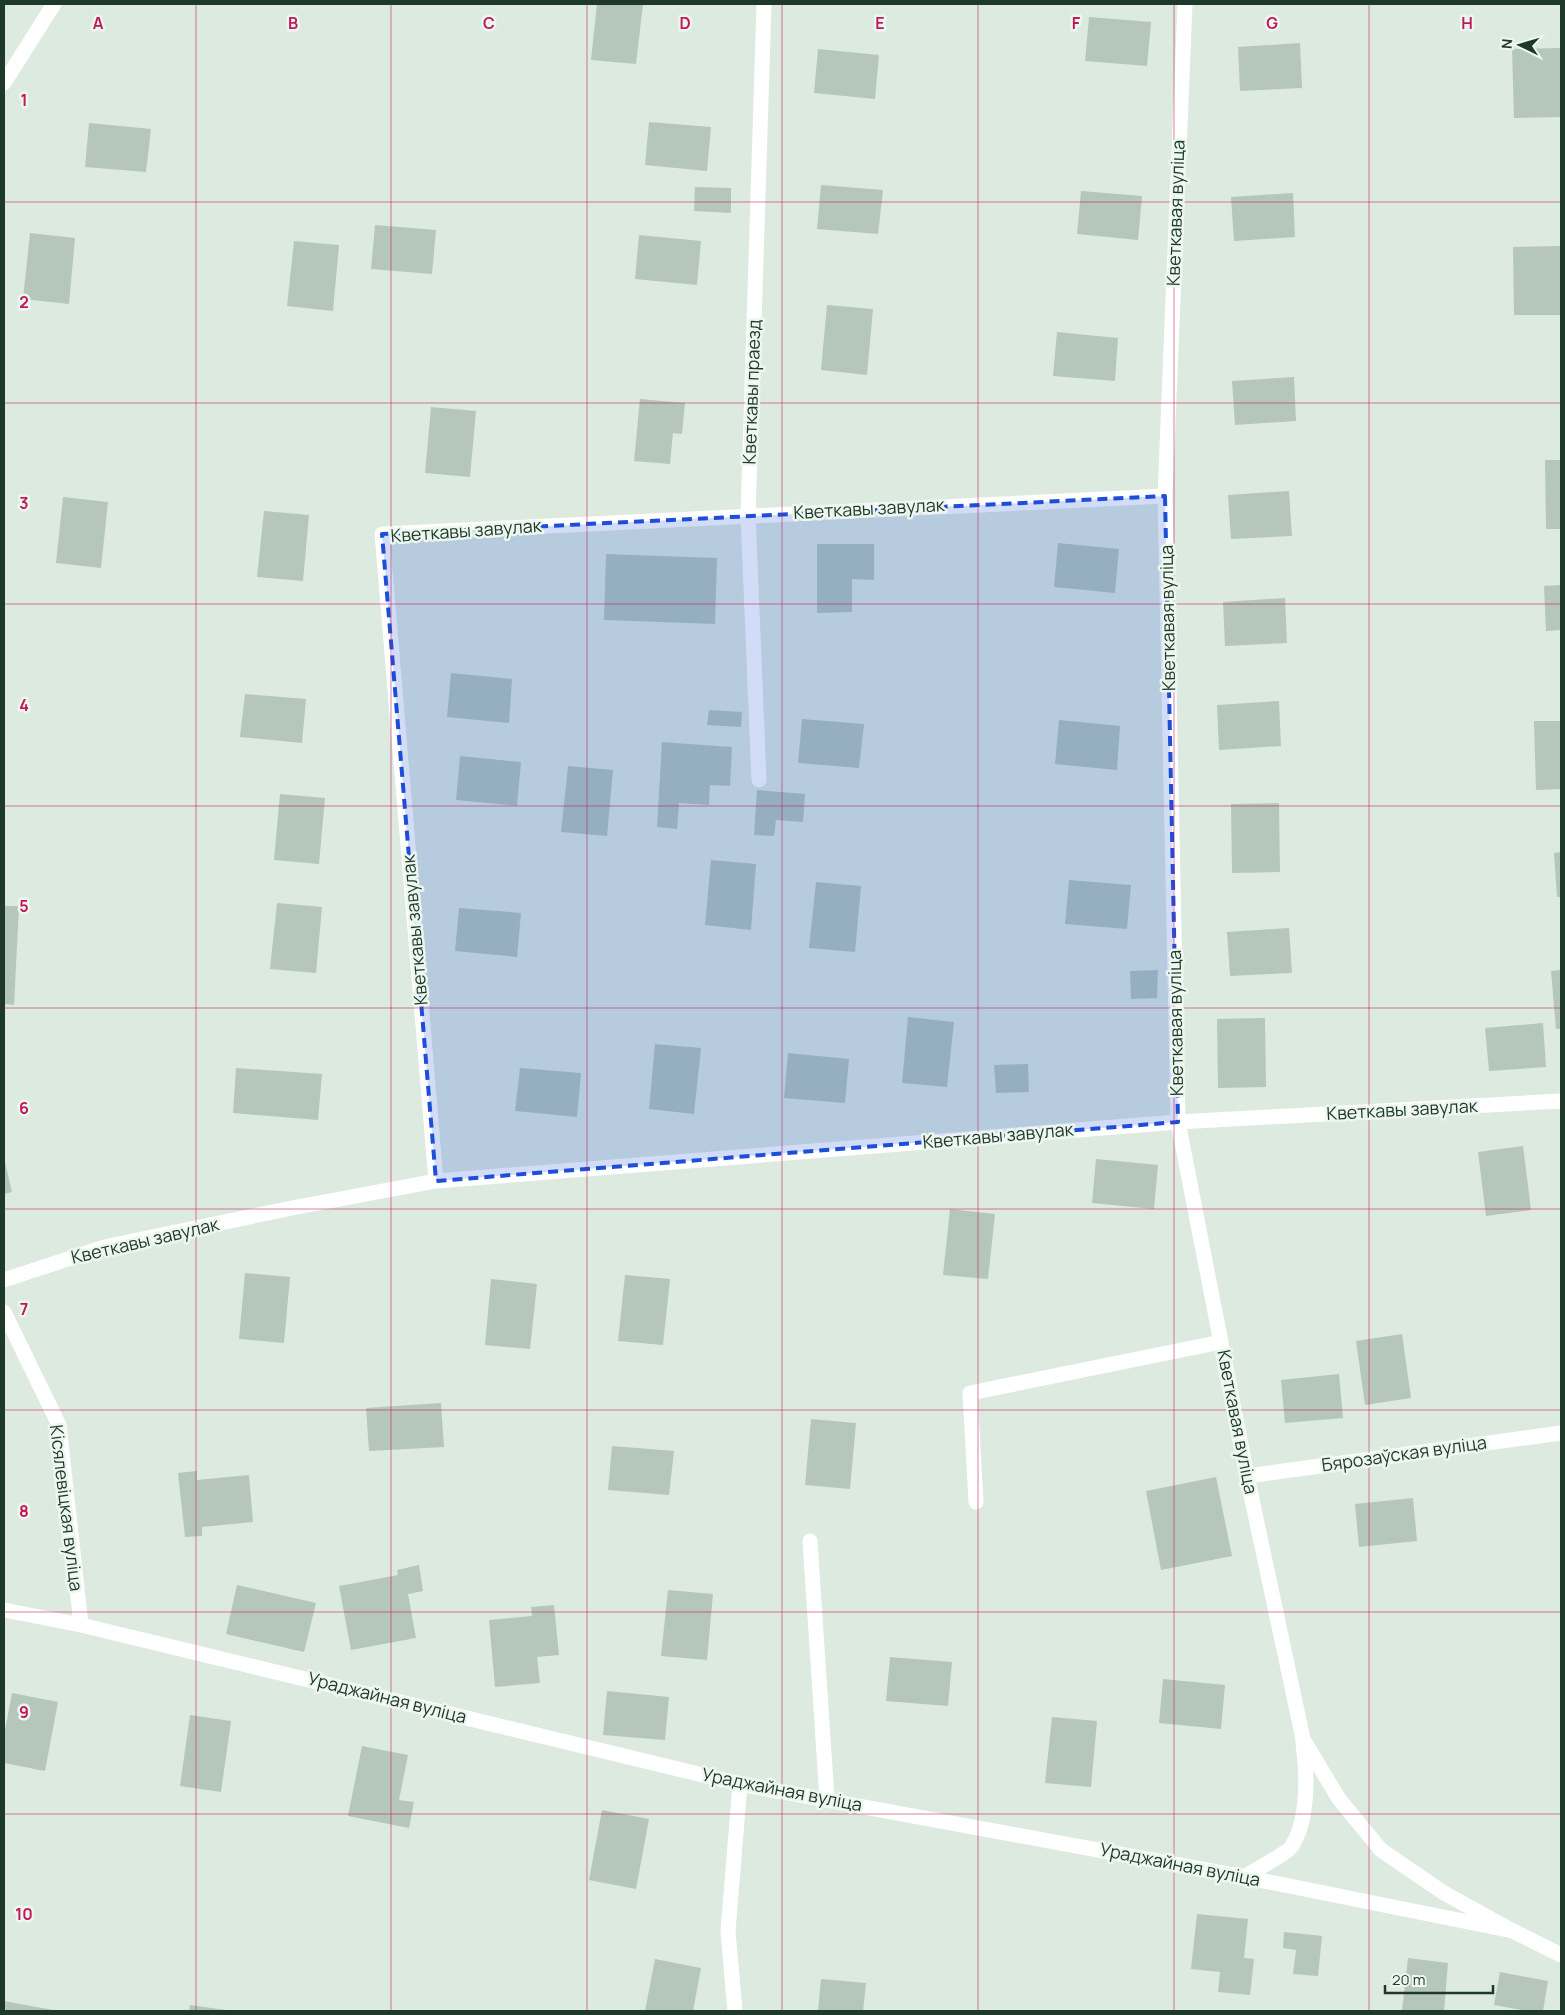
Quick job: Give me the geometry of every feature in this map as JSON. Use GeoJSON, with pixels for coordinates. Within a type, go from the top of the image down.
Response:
{"type":"FeatureCollection","features":[{"type":"Feature","properties":{"kind":"street"},"geometry":{"type":"LineString","coordinates":[[4,83],[54,4]]}},
{"type":"Feature","properties":{"kind":"street","name":"Кветкавы праезд"},"geometry":{"type":"LineString","coordinates":[[760,780],[748,515],[764,4]]}},
{"type":"Feature","properties":{"kind":"street","name":"Кветкавая вуліца"},"geometry":{"type":"LineString","coordinates":[[1185,4],[1165,496],[1178,1122],[1247,1476],[1303,1739],[1339,1799],[1381,1850],[1444,1893],[1513,1931]]}},
{"type":"Feature","properties":{"kind":"street","name":"Кветкавы завулак"},"geometry":{"type":"LineString","coordinates":[[436,1181],[382,534],[1165,496]]}},
{"type":"Feature","properties":{"kind":"street","name":"Кветкавы завулак"},"geometry":{"type":"LineString","coordinates":[[4,1280],[104,1246],[436,1181],[1178,1122],[1561,1101]]}},
{"type":"Feature","properties":{"kind":"street","name":"Кісялевіцкая вуліца"},"geometry":{"type":"LineString","coordinates":[[4,1312],[59,1425],[81,1624]]}},
{"type":"Feature","properties":{"kind":"street"},"geometry":{"type":"LineString","coordinates":[[976,1502],[970,1393],[1221,1342]]}},
{"type":"Feature","properties":{"kind":"street","name":"Бярозаўская вуліца"},"geometry":{"type":"LineString","coordinates":[[1247,1476],[1561,1433]]}},
{"type":"Feature","properties":{"kind":"street"},"geometry":{"type":"LineString","coordinates":[[810,1541],[827,1800]]}},
{"type":"Feature","properties":{"kind":"street","name":"Ураджайная вуліца"},"geometry":{"type":"LineString","coordinates":[[4,1610],[81,1624],[740,1784],[1244,1877],[1513,1931],[1561,1955]]}},
{"type":"Feature","properties":{"kind":"street"},"geometry":{"type":"LineString","coordinates":[[1244,1877],[1292,1847],[1301,1823],[1307,1777],[1303,1739]]}},
{"type":"Feature","properties":{"kind":"street"},"geometry":{"type":"LineString","coordinates":[[735,2011],[728,1931],[740,1784]]}},
{"type":"Feature","properties":{"kind":"highlighted area"},"geometry":{"type":"Polygon","coordinates":[[[1165,496],[1178,1122],[436,1181],[382,534],[1165,496]]]}},
{"type":"Feature","properties":{"kind":"building"},"geometry":{"type":"Polygon","coordinates":[[[597,4],[643,4],[636,64],[591,60],[597,4]]]}},
{"type":"Feature","properties":{"kind":"building"},"geometry":{"type":"Polygon","coordinates":[[[1089,17],[1151,22],[1147,66],[1085,61],[1089,17]]]}},
{"type":"Feature","properties":{"kind":"building"},"geometry":{"type":"Polygon","coordinates":[[[1300,43],[1302,88],[1240,91],[1238,47],[1300,43]]]}},
{"type":"Feature","properties":{"kind":"building"},"geometry":{"type":"Polygon","coordinates":[[[1560,48],[1561,117],[1514,118],[1512,49],[1560,48]]]}},
{"type":"Feature","properties":{"kind":"building"},"geometry":{"type":"Polygon","coordinates":[[[818,49],[879,55],[875,99],[814,93],[818,49]]]}},
{"type":"Feature","properties":{"kind":"building"},"geometry":{"type":"Polygon","coordinates":[[[649,122],[711,127],[707,171],[645,165],[649,122]]]}},
{"type":"Feature","properties":{"kind":"building"},"geometry":{"type":"Polygon","coordinates":[[[89,123],[151,129],[146,172],[85,167],[89,123]]]}},
{"type":"Feature","properties":{"kind":"building"},"geometry":{"type":"Polygon","coordinates":[[[821,185],[883,190],[878,234],[817,229],[821,185]]]}},
{"type":"Feature","properties":{"kind":"building"},"geometry":{"type":"Polygon","coordinates":[[[695,187],[731,188],[731,213],[694,211],[695,187]]]}},
{"type":"Feature","properties":{"kind":"building"},"geometry":{"type":"Polygon","coordinates":[[[1081,191],[1142,196],[1138,240],[1077,234],[1081,191]]]}},
{"type":"Feature","properties":{"kind":"building"},"geometry":{"type":"Polygon","coordinates":[[[1293,193],[1295,237],[1234,241],[1231,197],[1293,193]]]}},
{"type":"Feature","properties":{"kind":"building"},"geometry":{"type":"Polygon","coordinates":[[[375,225],[436,230],[432,274],[371,269],[375,225]]]}},
{"type":"Feature","properties":{"kind":"building"},"geometry":{"type":"Polygon","coordinates":[[[30,233],[75,238],[69,304],[23,299],[30,233]]]}},
{"type":"Feature","properties":{"kind":"building"},"geometry":{"type":"Polygon","coordinates":[[[639,235],[701,241],[697,285],[635,279],[639,235]]]}},
{"type":"Feature","properties":{"kind":"building"},"geometry":{"type":"Polygon","coordinates":[[[294,241],[339,245],[333,311],[287,306],[294,241]]]}},
{"type":"Feature","properties":{"kind":"building"},"geometry":{"type":"Polygon","coordinates":[[[1560,246],[1561,315],[1514,315],[1513,247],[1560,246]]]}},
{"type":"Feature","properties":{"kind":"building"},"geometry":{"type":"Polygon","coordinates":[[[827,305],[873,309],[867,375],[821,370],[827,305]]]}},
{"type":"Feature","properties":{"kind":"building"},"geometry":{"type":"Polygon","coordinates":[[[1057,332],[1118,338],[1115,381],[1053,376],[1057,332]]]}},
{"type":"Feature","properties":{"kind":"building"},"geometry":{"type":"Polygon","coordinates":[[[1294,377],[1296,421],[1235,425],[1232,381],[1294,377]]]}},
{"type":"Feature","properties":{"kind":"building"},"geometry":{"type":"Polygon","coordinates":[[[640,399],[685,403],[682,434],[673,433],[670,464],[634,461],[640,399]]]}},
{"type":"Feature","properties":{"kind":"building"},"geometry":{"type":"Polygon","coordinates":[[[431,407],[476,411],[470,477],[425,473],[431,407]]]}},
{"type":"Feature","properties":{"kind":"building"},"geometry":{"type":"Polygon","coordinates":[[[1545,460],[1561,460],[1561,529],[1546,529],[1545,460]]]}},
{"type":"Feature","properties":{"kind":"building"},"geometry":{"type":"Polygon","coordinates":[[[1289,491],[1292,536],[1231,539],[1228,495],[1289,491]]]}},
{"type":"Feature","properties":{"kind":"building"},"geometry":{"type":"Polygon","coordinates":[[[63,497],[108,502],[101,568],[56,563],[63,497]]]}},
{"type":"Feature","properties":{"kind":"building"},"geometry":{"type":"Polygon","coordinates":[[[264,511],[309,515],[303,581],[257,577],[264,511]]]}},
{"type":"Feature","properties":{"kind":"building"},"geometry":{"type":"Polygon","coordinates":[[[1058,543],[1119,549],[1115,593],[1054,587],[1058,543]]]}},
{"type":"Feature","properties":{"kind":"building"},"geometry":{"type":"Polygon","coordinates":[[[817,544],[874,544],[874,580],[852,579],[852,612],[817,613],[817,544]]]}},
{"type":"Feature","properties":{"kind":"building"},"geometry":{"type":"Polygon","coordinates":[[[606,554],[717,558],[715,624],[604,620],[606,554]]]}},
{"type":"Feature","properties":{"kind":"building"},"geometry":{"type":"Polygon","coordinates":[[[1561,585],[1561,630],[1546,631],[1544,586],[1561,585]]]}},
{"type":"Feature","properties":{"kind":"building"},"geometry":{"type":"Polygon","coordinates":[[[1285,598],[1287,643],[1225,646],[1223,602],[1285,598]]]}},
{"type":"Feature","properties":{"kind":"building"},"geometry":{"type":"Polygon","coordinates":[[[451,673],[512,679],[509,723],[447,717],[451,673]]]}},
{"type":"Feature","properties":{"kind":"building"},"geometry":{"type":"Polygon","coordinates":[[[245,694],[306,699],[302,743],[240,737],[245,694]]]}},
{"type":"Feature","properties":{"kind":"building"},"geometry":{"type":"Polygon","coordinates":[[[1279,701],[1281,746],[1219,750],[1217,705],[1279,701]]]}},
{"type":"Feature","properties":{"kind":"building"},"geometry":{"type":"Polygon","coordinates":[[[709,710],[742,712],[741,727],[707,725],[709,710]]]}},
{"type":"Feature","properties":{"kind":"building"},"geometry":{"type":"Polygon","coordinates":[[[802,719],[864,724],[859,768],[798,763],[802,719]]]}},
{"type":"Feature","properties":{"kind":"building"},"geometry":{"type":"Polygon","coordinates":[[[1059,720],[1120,726],[1117,770],[1055,764],[1059,720]]]}},
{"type":"Feature","properties":{"kind":"building"},"geometry":{"type":"Polygon","coordinates":[[[1534,721],[1561,721],[1561,789],[1536,790],[1534,721]]]}},
{"type":"Feature","properties":{"kind":"building"},"geometry":{"type":"Polygon","coordinates":[[[662,742],[732,747],[730,786],[710,785],[709,805],[679,803],[677,829],[657,827],[662,742]]]}},
{"type":"Feature","properties":{"kind":"building"},"geometry":{"type":"Polygon","coordinates":[[[460,756],[521,762],[517,806],[456,800],[460,756]]]}},
{"type":"Feature","properties":{"kind":"building"},"geometry":{"type":"Polygon","coordinates":[[[568,766],[613,770],[607,836],[561,832],[568,766]]]}},
{"type":"Feature","properties":{"kind":"building"},"geometry":{"type":"Polygon","coordinates":[[[757,790],[805,794],[803,822],[776,820],[774,836],[754,835],[757,790]]]}},
{"type":"Feature","properties":{"kind":"building"},"geometry":{"type":"Polygon","coordinates":[[[280,794],[325,798],[319,864],[274,860],[280,794]]]}},
{"type":"Feature","properties":{"kind":"building"},"geometry":{"type":"Polygon","coordinates":[[[1279,803],[1280,872],[1232,873],[1231,804],[1279,803]]]}},
{"type":"Feature","properties":{"kind":"building"},"geometry":{"type":"Polygon","coordinates":[[[1561,852],[1561,897],[1557,897],[1554,853],[1561,852]]]}},
{"type":"Feature","properties":{"kind":"building"},"geometry":{"type":"Polygon","coordinates":[[[711,860],[756,864],[751,930],[705,925],[711,860]]]}},
{"type":"Feature","properties":{"kind":"building"},"geometry":{"type":"Polygon","coordinates":[[[1069,880],[1131,885],[1127,929],[1065,924],[1069,880]]]}},
{"type":"Feature","properties":{"kind":"building"},"geometry":{"type":"Polygon","coordinates":[[[816,882],[861,886],[855,952],[809,948],[816,882]]]}},
{"type":"Feature","properties":{"kind":"building"},"geometry":{"type":"Polygon","coordinates":[[[277,903],[322,907],[316,973],[270,969],[277,903]]]}},
{"type":"Feature","properties":{"kind":"building"},"geometry":{"type":"Polygon","coordinates":[[[4,906],[19,906],[14,1005],[4,1004],[4,906]]]}},
{"type":"Feature","properties":{"kind":"building"},"geometry":{"type":"Polygon","coordinates":[[[459,908],[521,913],[517,957],[455,951],[459,908]]]}},
{"type":"Feature","properties":{"kind":"building"},"geometry":{"type":"Polygon","coordinates":[[[1289,928],[1292,973],[1230,976],[1227,932],[1289,928]]]}},
{"type":"Feature","properties":{"kind":"building"},"geometry":{"type":"Polygon","coordinates":[[[1158,970],[1157,998],[1131,999],[1130,971],[1158,970]]]}},
{"type":"Feature","properties":{"kind":"building"},"geometry":{"type":"Polygon","coordinates":[[[1561,970],[1561,1029],[1556,1029],[1551,971],[1561,970]]]}},
{"type":"Feature","properties":{"kind":"building"},"geometry":{"type":"Polygon","coordinates":[[[908,1017],[954,1022],[947,1087],[902,1083],[908,1017]]]}},
{"type":"Feature","properties":{"kind":"building"},"geometry":{"type":"Polygon","coordinates":[[[1265,1018],[1266,1087],[1218,1088],[1217,1019],[1265,1018]]]}},
{"type":"Feature","properties":{"kind":"building"},"geometry":{"type":"Polygon","coordinates":[[[1543,1023],[1546,1067],[1489,1071],[1485,1028],[1543,1023]]]}},
{"type":"Feature","properties":{"kind":"building"},"geometry":{"type":"Polygon","coordinates":[[[655,1044],[701,1048],[694,1114],[649,1109],[655,1044]]]}},
{"type":"Feature","properties":{"kind":"building"},"geometry":{"type":"Polygon","coordinates":[[[788,1053],[849,1059],[845,1103],[784,1098],[788,1053]]]}},
{"type":"Feature","properties":{"kind":"building"},"geometry":{"type":"Polygon","coordinates":[[[1028,1064],[1029,1092],[996,1093],[994,1065],[1028,1064]]]}},
{"type":"Feature","properties":{"kind":"building"},"geometry":{"type":"Polygon","coordinates":[[[236,1068],[322,1074],[318,1120],[233,1113],[236,1068]]]}},
{"type":"Feature","properties":{"kind":"building"},"geometry":{"type":"Polygon","coordinates":[[[520,1068],[581,1073],[577,1117],[515,1111],[520,1068]]]}},
{"type":"Feature","properties":{"kind":"building"},"geometry":{"type":"Polygon","coordinates":[[[1523,1146],[1531,1210],[1486,1216],[1478,1152],[1523,1146]]]}},
{"type":"Feature","properties":{"kind":"building"},"geometry":{"type":"Polygon","coordinates":[[[4,1158],[12,1192],[4,1194],[4,1158]]]}},
{"type":"Feature","properties":{"kind":"building"},"geometry":{"type":"Polygon","coordinates":[[[1096,1159],[1158,1165],[1154,1209],[1092,1203],[1096,1159]]]}},
{"type":"Feature","properties":{"kind":"building"},"geometry":{"type":"Polygon","coordinates":[[[950,1209],[995,1214],[988,1279],[943,1275],[950,1209]]]}},
{"type":"Feature","properties":{"kind":"building"},"geometry":{"type":"Polygon","coordinates":[[[245,1273],[290,1277],[284,1343],[239,1339],[245,1273]]]}},
{"type":"Feature","properties":{"kind":"building"},"geometry":{"type":"Polygon","coordinates":[[[625,1275],[670,1279],[663,1345],[618,1341],[625,1275]]]}},
{"type":"Feature","properties":{"kind":"building"},"geometry":{"type":"Polygon","coordinates":[[[491,1279],[537,1284],[530,1349],[485,1345],[491,1279]]]}},
{"type":"Feature","properties":{"kind":"building"},"geometry":{"type":"Polygon","coordinates":[[[1402,1334],[1411,1398],[1365,1405],[1356,1341],[1402,1334]]]}},
{"type":"Feature","properties":{"kind":"building"},"geometry":{"type":"Polygon","coordinates":[[[1339,1374],[1343,1418],[1285,1423],[1281,1380],[1339,1374]]]}},
{"type":"Feature","properties":{"kind":"building"},"geometry":{"type":"Polygon","coordinates":[[[441,1403],[444,1447],[369,1451],[366,1408],[441,1403]]]}},
{"type":"Feature","properties":{"kind":"building"},"geometry":{"type":"Polygon","coordinates":[[[811,1419],[856,1423],[850,1489],[805,1485],[811,1419]]]}},
{"type":"Feature","properties":{"kind":"building"},"geometry":{"type":"Polygon","coordinates":[[[612,1446],[674,1451],[669,1495],[608,1490],[612,1446]]]}},
{"type":"Feature","properties":{"kind":"building"},"geometry":{"type":"Polygon","coordinates":[[[197,1471],[197,1480],[249,1475],[253,1522],[202,1527],[202,1536],[185,1537],[178,1473],[197,1471]]]}},
{"type":"Feature","properties":{"kind":"building"},"geometry":{"type":"Polygon","coordinates":[[[1216,1477],[1232,1556],[1161,1570],[1146,1491],[1216,1477]]]}},
{"type":"Feature","properties":{"kind":"building"},"geometry":{"type":"Polygon","coordinates":[[[1413,1498],[1417,1541],[1359,1547],[1355,1504],[1413,1498]]]}},
{"type":"Feature","properties":{"kind":"building"},"geometry":{"type":"Polygon","coordinates":[[[419,1565],[423,1591],[408,1594],[416,1638],[351,1650],[339,1586],[398,1575],[397,1570],[419,1565]]]}},
{"type":"Feature","properties":{"kind":"building"},"geometry":{"type":"Polygon","coordinates":[[[237,1585],[316,1603],[304,1652],[226,1634],[237,1585]]]}},
{"type":"Feature","properties":{"kind":"building"},"geometry":{"type":"Polygon","coordinates":[[[668,1590],[713,1594],[707,1660],[661,1656],[668,1590]]]}},
{"type":"Feature","properties":{"kind":"building"},"geometry":{"type":"Polygon","coordinates":[[[554,1605],[559,1655],[537,1657],[540,1683],[495,1687],[489,1620],[532,1616],[531,1607],[554,1605]]]}},
{"type":"Feature","properties":{"kind":"building"},"geometry":{"type":"Polygon","coordinates":[[[890,1657],[952,1662],[948,1706],[886,1701],[890,1657]]]}},
{"type":"Feature","properties":{"kind":"building"},"geometry":{"type":"Polygon","coordinates":[[[1163,1679],[1225,1685],[1221,1729],[1159,1723],[1163,1679]]]}},
{"type":"Feature","properties":{"kind":"building"},"geometry":{"type":"Polygon","coordinates":[[[607,1691],[669,1697],[665,1740],[603,1735],[607,1691]]]}},
{"type":"Feature","properties":{"kind":"building"},"geometry":{"type":"Polygon","coordinates":[[[12,1693],[58,1702],[45,1771],[4,1763],[4,1736],[12,1693]]]}},
{"type":"Feature","properties":{"kind":"building"},"geometry":{"type":"Polygon","coordinates":[[[190,1715],[231,1721],[221,1792],[180,1786],[190,1715]]]}},
{"type":"Feature","properties":{"kind":"building"},"geometry":{"type":"Polygon","coordinates":[[[1052,1717],[1097,1721],[1091,1787],[1045,1783],[1052,1717]]]}},
{"type":"Feature","properties":{"kind":"building"},"geometry":{"type":"Polygon","coordinates":[[[362,1746],[408,1755],[399,1800],[414,1802],[409,1828],[348,1816],[362,1746]]]}},
{"type":"Feature","properties":{"kind":"building"},"geometry":{"type":"Polygon","coordinates":[[[602,1810],[649,1819],[636,1889],[589,1880],[602,1810]]]}},
{"type":"Feature","properties":{"kind":"building"},"geometry":{"type":"Polygon","coordinates":[[[1197,1914],[1248,1919],[1244,1958],[1254,1959],[1250,1995],[1218,1992],[1220,1972],[1191,1969],[1197,1914]]]}},
{"type":"Feature","properties":{"kind":"building"},"geometry":{"type":"Polygon","coordinates":[[[1284,1932],[1322,1936],[1318,1976],[1293,1974],[1296,1950],[1283,1948],[1284,1932]]]}},
{"type":"Feature","properties":{"kind":"building"},"geometry":{"type":"Polygon","coordinates":[[[1408,1958],[1448,1963],[1444,2011],[1402,2011],[1408,1958]]]}},
{"type":"Feature","properties":{"kind":"building"},"geometry":{"type":"Polygon","coordinates":[[[655,1959],[701,1968],[693,2011],[645,2011],[655,1959]]]}},
{"type":"Feature","properties":{"kind":"building"},"geometry":{"type":"Polygon","coordinates":[[[1500,1972],[1548,1981],[1543,2011],[1528,2011],[1494,2005],[1500,1972]]]}},
{"type":"Feature","properties":{"kind":"building"},"geometry":{"type":"Polygon","coordinates":[[[821,1979],[866,1983],[863,2011],[818,2011],[821,1979]]]}},
{"type":"Feature","properties":{"kind":"building"},"geometry":{"type":"Polygon","coordinates":[[[4,2001],[53,2010],[4,2011],[4,2001]]]}},
{"type":"Feature","properties":{"kind":"building"},"geometry":{"type":"Polygon","coordinates":[[[190,2005],[226,2010],[226,2011],[189,2011],[190,2005]]]}}]}
